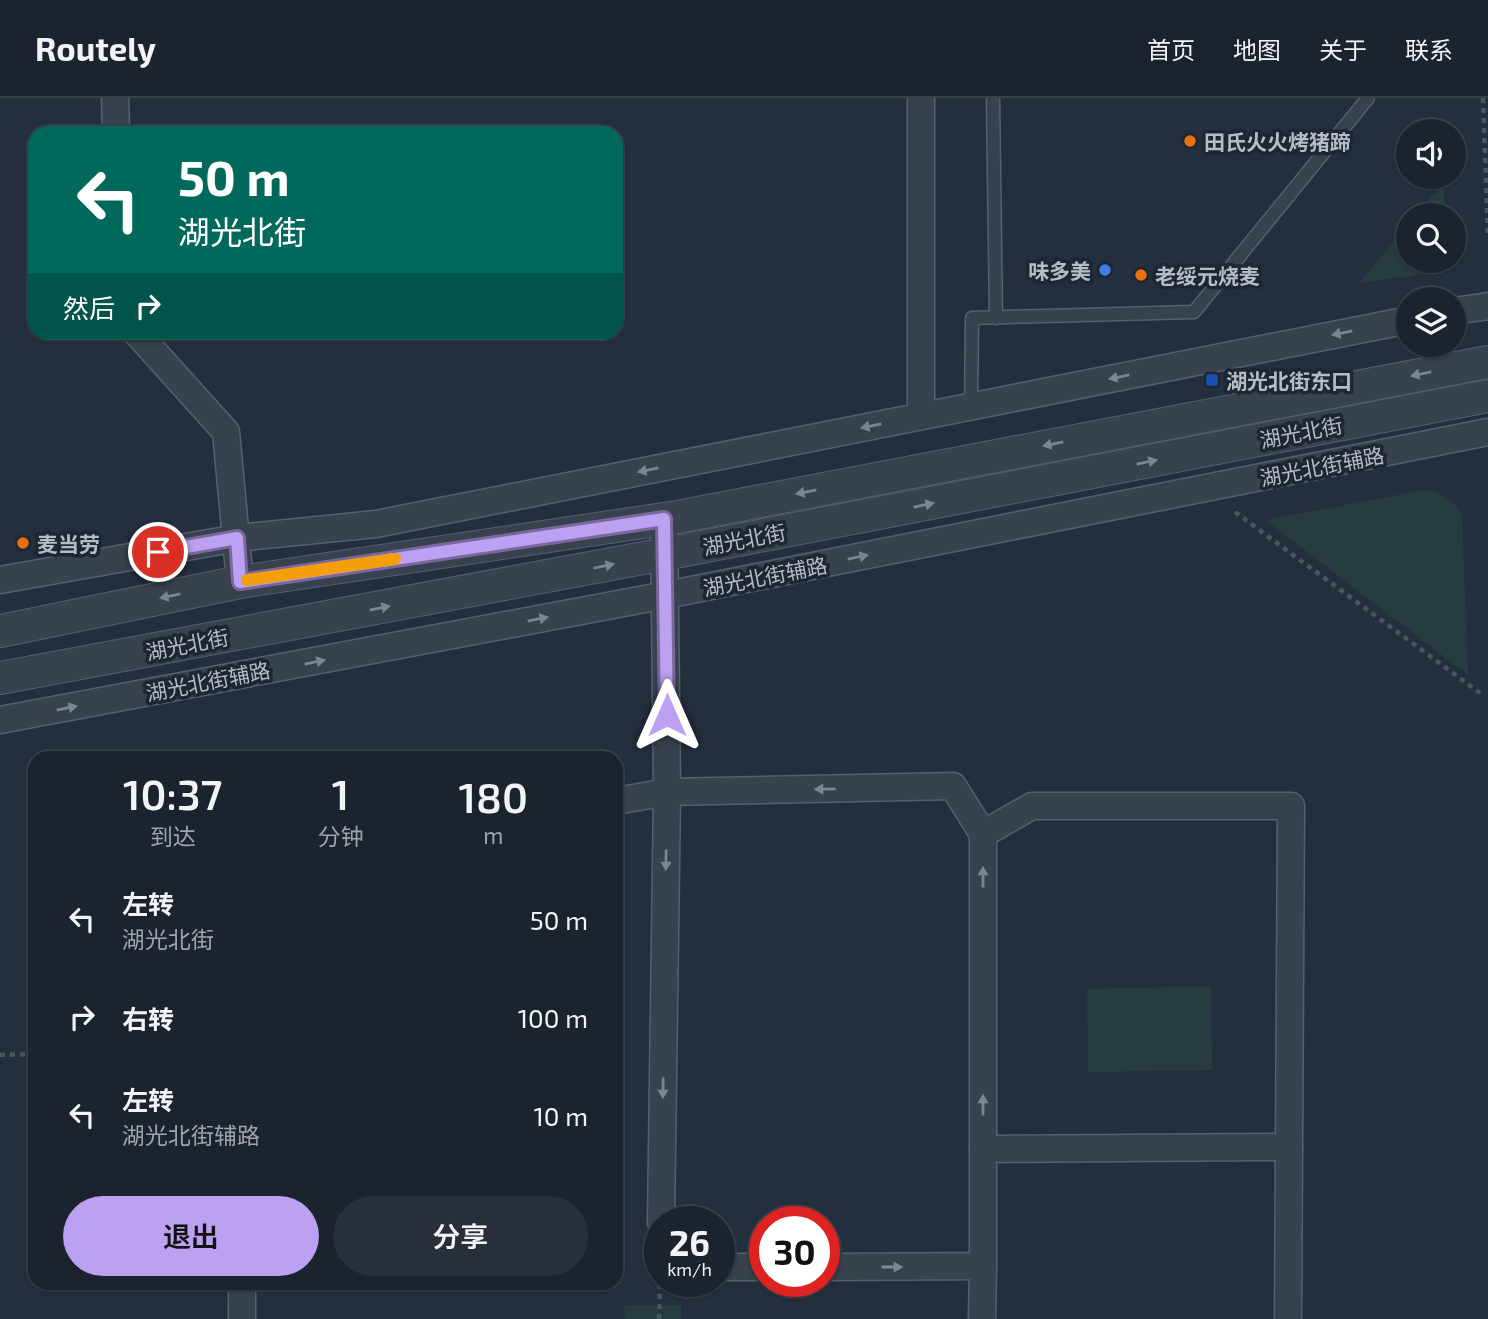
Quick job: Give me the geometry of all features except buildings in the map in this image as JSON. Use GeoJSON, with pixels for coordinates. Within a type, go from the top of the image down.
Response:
{"type":"FeatureCollection","features":[{"type":"Feature","properties":{"kind":"street"},"geometry":{"type":"LineString","coordinates":[[115,98],[116,126]]}},
{"type":"Feature","properties":{"kind":"street"},"geometry":{"type":"LineString","coordinates":[[920,98],[921,416]]}},
{"type":"Feature","properties":{"kind":"street"},"geometry":{"type":"LineString","coordinates":[[1466,309],[1488,306]]}},
{"type":"Feature","properties":{"kind":"street"},"geometry":{"type":"LineString","coordinates":[[0,580],[237,538],[376,524],[1396,323]]}},
{"type":"Feature","properties":{"kind":"street"},"geometry":{"type":"LineString","coordinates":[[143,340],[226,432],[240,582]]}},
{"type":"Feature","properties":{"kind":"street","name":"湖光北街"},"geometry":{"type":"LineString","coordinates":[[0,631],[240,582],[664,519],[1488,362]]}},
{"type":"Feature","properties":{"kind":"street","name":"湖光北街"},"geometry":{"type":"LineString","coordinates":[[0,678],[1488,396]]}},
{"type":"Feature","properties":{"kind":"street","name":"湖光北街辅路"},"geometry":{"type":"LineString","coordinates":[[0,720],[666,595],[1488,432]]}},
{"type":"Feature","properties":{"kind":"street"},"geometry":{"type":"LineString","coordinates":[[661,1206],[667,792],[664,519]]}},
{"type":"Feature","properties":{"kind":"street"},"geometry":{"type":"LineString","coordinates":[[623,800],[667,792],[953,786],[983,834],[982,1319]]}},
{"type":"Feature","properties":{"kind":"street"},"geometry":{"type":"LineString","coordinates":[[983,834],[1032,806],[1291,806],[1288,1319]]}},
{"type":"Feature","properties":{"kind":"street"},"geometry":{"type":"LineString","coordinates":[[983,1149],[1289,1147]]}},
{"type":"Feature","properties":{"kind":"street"},"geometry":{"type":"LineString","coordinates":[[840,1267],[983,1266]]}},
{"type":"Feature","properties":{"kind":"street"},"geometry":{"type":"LineString","coordinates":[[242,1290],[242,1319]]}},
{"type":"Feature","properties":{"kind":"lane"},"geometry":{"type":"LineString","coordinates":[[993,98],[996,318]]}},
{"type":"Feature","properties":{"kind":"lane"},"geometry":{"type":"LineString","coordinates":[[971,406],[972,318],[1194,312],[1368,98]]}},
{"type":"Feature","properties":{"kind":"path"},"geometry":{"type":"LineString","coordinates":[[1483,98],[1488,236]]}},
{"type":"Feature","properties":{"kind":"path"},"geometry":{"type":"LineString","coordinates":[[1235,512],[1480,693]]}},
{"type":"Feature","properties":{"kind":"path"},"geometry":{"type":"LineString","coordinates":[[0,1055],[28,1054]]}},
{"type":"Feature","properties":{"kind":"path"},"geometry":{"type":"LineString","coordinates":[[659,1319],[660,1297]]}},
{"type":"Feature","properties":{"kind":"green space"},"geometry":{"type":"Polygon","coordinates":[[[1438,189],[1444,189],[1445,203],[1426,203],[1438,189]]]}},
{"type":"Feature","properties":{"kind":"green space"},"geometry":{"type":"Polygon","coordinates":[[[1396,239],[1396,273],[1422,273],[1420,275],[1359,283],[1396,239]]]}},
{"type":"Feature","properties":{"kind":"green space"},"geometry":{"type":"Polygon","coordinates":[[[1424,490],[1446,497],[1462,514],[1468,675],[1265,520],[1424,490]]]}},
{"type":"Feature","properties":{"kind":"green space"},"geometry":{"type":"Polygon","coordinates":[[[1211,986],[1212,1070],[1088,1072],[1087,989],[1211,986]]]}},
{"type":"Feature","properties":{"kind":"green space"},"geometry":{"type":"Polygon","coordinates":[[[624,1305],[681,1305],[681,1319],[625,1319],[624,1305]]]}},
{"type":"Feature","properties":{"kind":"slow traffic"},"geometry":{"type":"LineString","coordinates":[[247,580],[395,559]]}},
{"type":"Feature","properties":{"kind":"place","name":"田氏火火烤猪蹄"},"geometry":{"type":"Point","coordinates":[1190,141]}},
{"type":"Feature","properties":{"kind":"place","name":"味多美"},"geometry":{"type":"Point","coordinates":[1105,270]}},
{"type":"Feature","properties":{"kind":"place","name":"老绥元烧麦"},"geometry":{"type":"Point","coordinates":[1141,275]}},
{"type":"Feature","properties":{"kind":"place","name":"湖光北街东口"},"geometry":{"type":"Point","coordinates":[1212,380]}},
{"type":"Feature","properties":{"kind":"place","name":"麦当劳"},"geometry":{"type":"Point","coordinates":[23,543]}},
{"type":"Feature","properties":{"kind":"route"},"geometry":{"type":"LineString","coordinates":[[158,552],[237,538],[240,582],[664,519],[667,715]]}}]}
